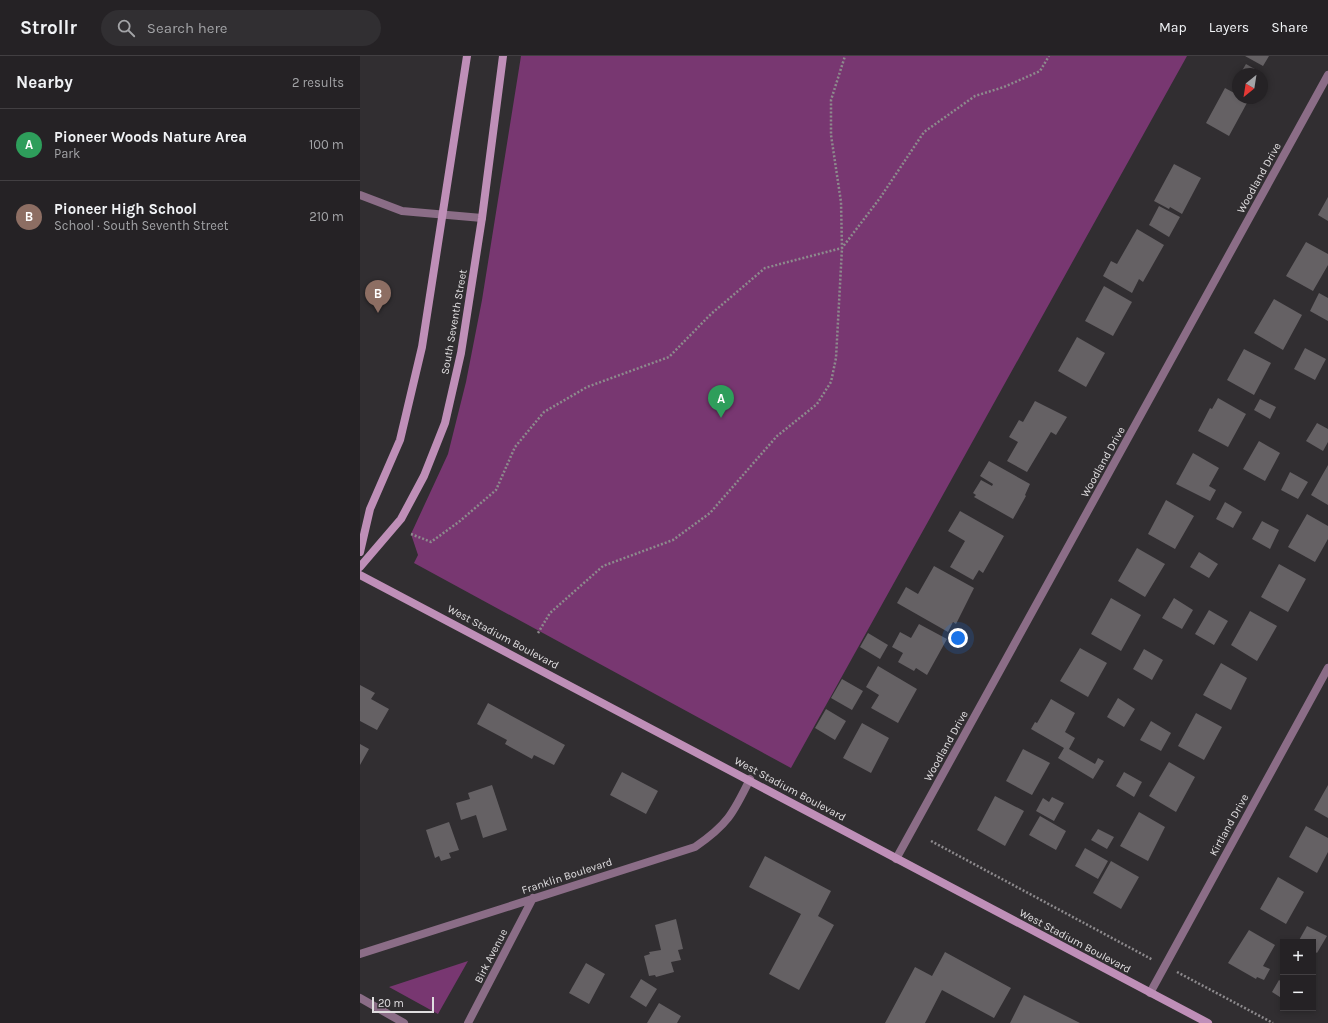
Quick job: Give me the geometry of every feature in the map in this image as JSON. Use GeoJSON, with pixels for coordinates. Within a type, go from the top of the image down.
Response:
{"type":"FeatureCollection","features":[{"type":"Feature","properties":{"kind":"street"},"geometry":{"type":"LineString","coordinates":[[360,552],[370,509],[400,440],[422,348],[467,56]]}},
{"type":"Feature","properties":{"kind":"street","name":"South Seventh Street"},"geometry":{"type":"LineString","coordinates":[[360,567],[402,519],[424,476],[445,423],[461,353],[482,218],[503,56]]}},
{"type":"Feature","properties":{"kind":"street","name":"Woodland Drive"},"geometry":{"type":"LineString","coordinates":[[896,859],[1328,75]]}},
{"type":"Feature","properties":{"kind":"street"},"geometry":{"type":"LineString","coordinates":[[360,195],[402,211],[482,218]]}},
{"type":"Feature","properties":{"kind":"street","name":"West Stadium Boulevard"},"geometry":{"type":"LineString","coordinates":[[360,575],[750,779],[896,859],[1208,1023]]}},
{"type":"Feature","properties":{"kind":"street","name":"Kirtland Drive"},"geometry":{"type":"LineString","coordinates":[[1150,992],[1328,668]]}},
{"type":"Feature","properties":{"kind":"street","name":"Franklin Boulevard"},"geometry":{"type":"LineString","coordinates":[[360,954],[533,898],[695,848],[717,832],[732,815],[750,779]]}},
{"type":"Feature","properties":{"kind":"street","name":"Birk Avenue"},"geometry":{"type":"LineString","coordinates":[[468,1023],[533,898]]}},
{"type":"Feature","properties":{"kind":"street"},"geometry":{"type":"LineString","coordinates":[[360,998],[404,1023]]}},
{"type":"Feature","properties":{"kind":"path"},"geometry":{"type":"LineString","coordinates":[[538,633],[550,613],[603,566],[673,540],[710,513],[777,436],[817,404],[831,382],[836,358],[842,248],[841,202],[831,135],[831,100],[846,56]]}},
{"type":"Feature","properties":{"kind":"path"},"geometry":{"type":"LineString","coordinates":[[411,534],[430,542],[460,521],[496,490],[515,447],[544,412],[587,387],[669,357],[711,314],[765,268],[842,248],[880,198],[924,132],[975,96],[1004,87],[1040,71],[1049,56]]}},
{"type":"Feature","properties":{"kind":"path"},"geometry":{"type":"LineString","coordinates":[[931,841],[1273,1023]]}},
{"type":"Feature","properties":{"kind":"shaded area"},"geometry":{"type":"Polygon","coordinates":[[[521,56],[1187,56],[791,768],[414,563],[418,555],[411,534],[448,454],[466,382],[482,300],[521,56]]]}},
{"type":"Feature","properties":{"kind":"shaded area"},"geometry":{"type":"Polygon","coordinates":[[[468,961],[438,1014],[389,987],[468,961]]]}},
{"type":"Feature","properties":{"kind":"building"},"geometry":{"type":"Polygon","coordinates":[[[1245,56],[1269,56],[1263,66],[1245,56]]]}},
{"type":"Feature","properties":{"kind":"building"},"geometry":{"type":"Polygon","coordinates":[[[1246,64],[1253,68],[1244,68],[1246,64]]]}},
{"type":"Feature","properties":{"kind":"building"},"geometry":{"type":"Polygon","coordinates":[[[1225,88],[1232,92],[1232,104],[1246,104],[1229,136],[1206,123],[1225,88]]]}},
{"type":"Feature","properties":{"kind":"building"},"geometry":{"type":"Polygon","coordinates":[[[1174,164],[1201,178],[1182,214],[1170,207],[1169,209],[1154,201],[1174,164]]]}},
{"type":"Feature","properties":{"kind":"building"},"geometry":{"type":"Polygon","coordinates":[[[1328,197],[1328,221],[1318,215],[1328,197]]]}},
{"type":"Feature","properties":{"kind":"building"},"geometry":{"type":"Polygon","coordinates":[[[1159,206],[1180,217],[1169,237],[1149,225],[1159,206]]]}},
{"type":"Feature","properties":{"kind":"building"},"geometry":{"type":"Polygon","coordinates":[[[1137,229],[1164,245],[1143,282],[1139,279],[1132,293],[1103,276],[1111,261],[1117,264],[1137,229]]]}},
{"type":"Feature","properties":{"kind":"building"},"geometry":{"type":"Polygon","coordinates":[[[1306,242],[1328,254],[1328,265],[1313,291],[1286,276],[1306,242]]]}},
{"type":"Feature","properties":{"kind":"building"},"geometry":{"type":"Polygon","coordinates":[[[1104,286],[1132,302],[1113,336],[1085,321],[1104,286]]]}},
{"type":"Feature","properties":{"kind":"building"},"geometry":{"type":"Polygon","coordinates":[[[1319,293],[1328,298],[1328,321],[1310,311],[1319,293]]]}},
{"type":"Feature","properties":{"kind":"building"},"geometry":{"type":"Polygon","coordinates":[[[1274,299],[1302,315],[1283,350],[1254,333],[1274,299]]]}},
{"type":"Feature","properties":{"kind":"building"},"geometry":{"type":"Polygon","coordinates":[[[1077,337],[1105,353],[1086,387],[1058,371],[1077,337]]]}},
{"type":"Feature","properties":{"kind":"building"},"geometry":{"type":"Polygon","coordinates":[[[1305,348],[1326,359],[1315,380],[1294,369],[1305,348]]]}},
{"type":"Feature","properties":{"kind":"building"},"geometry":{"type":"Polygon","coordinates":[[[1244,349],[1271,363],[1254,395],[1227,380],[1244,349]]]}},
{"type":"Feature","properties":{"kind":"building"},"geometry":{"type":"Polygon","coordinates":[[[1218,398],[1246,414],[1228,447],[1198,431],[1210,408],[1212,409],[1218,398]]]}},
{"type":"Feature","properties":{"kind":"building"},"geometry":{"type":"Polygon","coordinates":[[[1260,399],[1276,407],[1270,419],[1254,410],[1260,399]]]}},
{"type":"Feature","properties":{"kind":"building"},"geometry":{"type":"Polygon","coordinates":[[[1035,401],[1067,417],[1056,435],[1051,432],[1027,472],[1007,461],[1018,442],[1009,437],[1019,420],[1023,422],[1035,401]]]}},
{"type":"Feature","properties":{"kind":"building"},"geometry":{"type":"Polygon","coordinates":[[[1317,423],[1328,429],[1328,442],[1323,451],[1306,441],[1317,423]]]}},
{"type":"Feature","properties":{"kind":"building"},"geometry":{"type":"Polygon","coordinates":[[[1259,441],[1280,453],[1265,481],[1243,469],[1259,441]]]}},
{"type":"Feature","properties":{"kind":"building"},"geometry":{"type":"Polygon","coordinates":[[[1193,453],[1219,468],[1209,486],[1216,490],[1210,501],[1176,484],[1193,453]]]}},
{"type":"Feature","properties":{"kind":"building"},"geometry":{"type":"Polygon","coordinates":[[[989,461],[1030,484],[1025,495],[1026,496],[1013,519],[974,497],[976,495],[973,493],[981,480],[992,486],[993,484],[980,476],[989,461]]]}},
{"type":"Feature","properties":{"kind":"building"},"geometry":{"type":"Polygon","coordinates":[[[1328,465],[1328,505],[1311,495],[1328,465]]]}},
{"type":"Feature","properties":{"kind":"building"},"geometry":{"type":"Polygon","coordinates":[[[1290,472],[1308,482],[1298,499],[1281,490],[1290,472]]]}},
{"type":"Feature","properties":{"kind":"building"},"geometry":{"type":"Polygon","coordinates":[[[1166,500],[1194,516],[1175,549],[1148,534],[1166,500]]]}},
{"type":"Feature","properties":{"kind":"building"},"geometry":{"type":"Polygon","coordinates":[[[1225,502],[1242,512],[1233,528],[1216,519],[1225,502]]]}},
{"type":"Feature","properties":{"kind":"building"},"geometry":{"type":"Polygon","coordinates":[[[960,511],[1004,536],[983,573],[979,570],[973,580],[950,567],[965,541],[948,531],[960,511]]]}},
{"type":"Feature","properties":{"kind":"building"},"geometry":{"type":"Polygon","coordinates":[[[1307,514],[1328,526],[1328,539],[1315,562],[1288,547],[1307,514]]]}},
{"type":"Feature","properties":{"kind":"building"},"geometry":{"type":"Polygon","coordinates":[[[1262,521],[1279,530],[1270,549],[1252,539],[1262,521]]]}},
{"type":"Feature","properties":{"kind":"building"},"geometry":{"type":"Polygon","coordinates":[[[1137,548],[1165,564],[1145,597],[1118,581],[1137,548]]]}},
{"type":"Feature","properties":{"kind":"building"},"geometry":{"type":"Polygon","coordinates":[[[1199,552],[1218,564],[1209,578],[1190,567],[1199,552]]]}},
{"type":"Feature","properties":{"kind":"building"},"geometry":{"type":"Polygon","coordinates":[[[1279,564],[1306,579],[1288,612],[1261,597],[1279,564]]]}},
{"type":"Feature","properties":{"kind":"building"},"geometry":{"type":"Polygon","coordinates":[[[934,566],[974,588],[956,624],[953,622],[948,632],[897,603],[906,587],[918,594],[934,566]]]}},
{"type":"Feature","properties":{"kind":"building"},"geometry":{"type":"Polygon","coordinates":[[[1111,598],[1141,615],[1121,651],[1091,634],[1111,598]]]}},
{"type":"Feature","properties":{"kind":"building"},"geometry":{"type":"Polygon","coordinates":[[[1174,598],[1193,610],[1182,629],[1162,618],[1174,598]]]}},
{"type":"Feature","properties":{"kind":"building"},"geometry":{"type":"Polygon","coordinates":[[[1209,610],[1228,621],[1214,645],[1195,634],[1209,610]]]}},
{"type":"Feature","properties":{"kind":"building"},"geometry":{"type":"Polygon","coordinates":[[[1250,611],[1277,626],[1257,661],[1231,645],[1250,611]]]}},
{"type":"Feature","properties":{"kind":"building"},"geometry":{"type":"Polygon","coordinates":[[[919,624],[947,639],[927,675],[916,668],[914,671],[898,662],[903,653],[892,647],[900,632],[911,638],[919,624]]]}},
{"type":"Feature","properties":{"kind":"building"},"geometry":{"type":"Polygon","coordinates":[[[868,633],[888,645],[880,659],[860,647],[868,633]]]}},
{"type":"Feature","properties":{"kind":"building"},"geometry":{"type":"Polygon","coordinates":[[[1080,648],[1107,663],[1088,697],[1060,681],[1080,648]]]}},
{"type":"Feature","properties":{"kind":"building"},"geometry":{"type":"Polygon","coordinates":[[[1144,649],[1163,660],[1152,680],[1133,669],[1144,649]]]}},
{"type":"Feature","properties":{"kind":"building"},"geometry":{"type":"Polygon","coordinates":[[[1221,663],[1247,678],[1231,710],[1203,695],[1221,663]]]}},
{"type":"Feature","properties":{"kind":"building"},"geometry":{"type":"Polygon","coordinates":[[[878,666],[917,689],[898,723],[871,708],[879,695],[866,687],[878,666]]]}},
{"type":"Feature","properties":{"kind":"building"},"geometry":{"type":"Polygon","coordinates":[[[842,679],[863,691],[852,710],[831,698],[842,679]]]}},
{"type":"Feature","properties":{"kind":"building"},"geometry":{"type":"Polygon","coordinates":[[[360,685],[375,693],[371,699],[389,709],[377,730],[360,721],[360,685]]]}},
{"type":"Feature","properties":{"kind":"building"},"geometry":{"type":"Polygon","coordinates":[[[1118,698],[1135,709],[1124,727],[1107,717],[1118,698]]]}},
{"type":"Feature","properties":{"kind":"building"},"geometry":{"type":"Polygon","coordinates":[[[1051,699],[1075,713],[1065,732],[1075,738],[1069,749],[1095,764],[1098,758],[1104,761],[1093,779],[1058,758],[1064,748],[1031,729],[1035,722],[1037,723],[1051,699]]]}},
{"type":"Feature","properties":{"kind":"building"},"geometry":{"type":"Polygon","coordinates":[[[488,703],[565,745],[554,765],[534,755],[532,759],[505,744],[507,740],[477,724],[488,703]]]}},
{"type":"Feature","properties":{"kind":"building"},"geometry":{"type":"Polygon","coordinates":[[[826,709],[846,721],[835,740],[815,728],[826,709]]]}},
{"type":"Feature","properties":{"kind":"building"},"geometry":{"type":"Polygon","coordinates":[[[1196,713],[1222,727],[1204,760],[1178,746],[1196,713]]]}},
{"type":"Feature","properties":{"kind":"building"},"geometry":{"type":"Polygon","coordinates":[[[1151,721],[1171,733],[1161,751],[1140,740],[1151,721]]]}},
{"type":"Feature","properties":{"kind":"building"},"geometry":{"type":"Polygon","coordinates":[[[862,723],[889,738],[871,773],[843,758],[862,723]]]}},
{"type":"Feature","properties":{"kind":"building"},"geometry":{"type":"Polygon","coordinates":[[[360,744],[369,749],[360,765],[360,744]]]}},
{"type":"Feature","properties":{"kind":"building"},"geometry":{"type":"Polygon","coordinates":[[[1023,749],[1050,763],[1032,795],[1006,781],[1023,749]]]}},
{"type":"Feature","properties":{"kind":"building"},"geometry":{"type":"Polygon","coordinates":[[[1169,762],[1195,777],[1176,812],[1149,796],[1169,762]]]}},
{"type":"Feature","properties":{"kind":"building"},"geometry":{"type":"Polygon","coordinates":[[[622,772],[658,791],[646,814],[610,795],[622,772]]]}},
{"type":"Feature","properties":{"kind":"building"},"geometry":{"type":"Polygon","coordinates":[[[1124,772],[1142,782],[1134,797],[1116,786],[1124,772]]]}},
{"type":"Feature","properties":{"kind":"building"},"geometry":{"type":"Polygon","coordinates":[[[492,785],[507,830],[483,838],[476,815],[461,820],[456,803],[470,799],[468,793],[492,785]]]}},
{"type":"Feature","properties":{"kind":"building"},"geometry":{"type":"Polygon","coordinates":[[[1328,785],[1328,818],[1314,810],[1328,785]]]}},
{"type":"Feature","properties":{"kind":"building"},"geometry":{"type":"Polygon","coordinates":[[[995,796],[1024,811],[1005,846],[977,830],[995,796]]]}},
{"type":"Feature","properties":{"kind":"building"},"geometry":{"type":"Polygon","coordinates":[[[1052,797],[1064,803],[1054,821],[1036,811],[1043,798],[1049,802],[1052,797]]]}},
{"type":"Feature","properties":{"kind":"building"},"geometry":{"type":"Polygon","coordinates":[[[1139,812],[1165,827],[1148,861],[1120,846],[1139,812]]]}},
{"type":"Feature","properties":{"kind":"building"},"geometry":{"type":"Polygon","coordinates":[[[1040,816],[1066,831],[1056,850],[1029,835],[1040,816]]]}},
{"type":"Feature","properties":{"kind":"building"},"geometry":{"type":"Polygon","coordinates":[[[449,822],[459,850],[449,853],[451,858],[441,861],[439,856],[435,858],[426,830],[449,822]]]}},
{"type":"Feature","properties":{"kind":"building"},"geometry":{"type":"Polygon","coordinates":[[[1306,826],[1328,838],[1328,852],[1317,873],[1289,857],[1306,826]]]}},
{"type":"Feature","properties":{"kind":"building"},"geometry":{"type":"Polygon","coordinates":[[[1098,829],[1114,837],[1107,849],[1091,840],[1098,829]]]}},
{"type":"Feature","properties":{"kind":"building"},"geometry":{"type":"Polygon","coordinates":[[[1085,848],[1108,861],[1098,879],[1075,866],[1085,848]]]}},
{"type":"Feature","properties":{"kind":"building"},"geometry":{"type":"Polygon","coordinates":[[[765,856],[831,891],[818,916],[834,925],[799,990],[769,974],[801,914],[749,887],[765,856]]]}},
{"type":"Feature","properties":{"kind":"building"},"geometry":{"type":"Polygon","coordinates":[[[1111,861],[1139,877],[1121,909],[1093,893],[1111,861]]]}},
{"type":"Feature","properties":{"kind":"building"},"geometry":{"type":"Polygon","coordinates":[[[1278,877],[1304,892],[1286,924],[1260,909],[1278,877]]]}},
{"type":"Feature","properties":{"kind":"building"},"geometry":{"type":"Polygon","coordinates":[[[676,919],[683,949],[678,950],[681,960],[671,962],[674,972],[656,977],[655,975],[649,976],[644,956],[650,954],[649,952],[661,950],[655,925],[676,919]]]}},
{"type":"Feature","properties":{"kind":"building"},"geometry":{"type":"Polygon","coordinates":[[[1307,926],[1327,936],[1317,953],[1316,939],[1300,939],[1307,926]]]}},
{"type":"Feature","properties":{"kind":"building"},"geometry":{"type":"Polygon","coordinates":[[[1249,930],[1275,945],[1263,966],[1270,969],[1264,980],[1257,977],[1256,979],[1228,963],[1249,930]]]}},
{"type":"Feature","properties":{"kind":"building"},"geometry":{"type":"Polygon","coordinates":[[[945,952],[1011,988],[994,1018],[942,990],[925,1023],[885,1023],[915,967],[932,976],[945,952]]]}},
{"type":"Feature","properties":{"kind":"building"},"geometry":{"type":"Polygon","coordinates":[[[586,963],[605,974],[589,1004],[569,993],[586,963]]]}},
{"type":"Feature","properties":{"kind":"building"},"geometry":{"type":"Polygon","coordinates":[[[641,979],[657,989],[646,1007],[630,997],[641,979]]]}},
{"type":"Feature","properties":{"kind":"building"},"geometry":{"type":"Polygon","coordinates":[[[1279,980],[1280,997],[1272,992],[1279,980]]]}},
{"type":"Feature","properties":{"kind":"building"},"geometry":{"type":"Polygon","coordinates":[[[1024,995],[1080,1023],[1010,1023],[1024,995]]]}},
{"type":"Feature","properties":{"kind":"building"},"geometry":{"type":"Polygon","coordinates":[[[659,1003],[681,1016],[677,1023],[647,1023],[659,1003]]]}},
{"type":"Feature","properties":{"kind":"place","name":"Pioneer High School"},"geometry":{"type":"Point","coordinates":[378,313]}},
{"type":"Feature","properties":{"kind":"place","name":"Pioneer Woods Nature Area"},"geometry":{"type":"Point","coordinates":[721,418]}}]}
